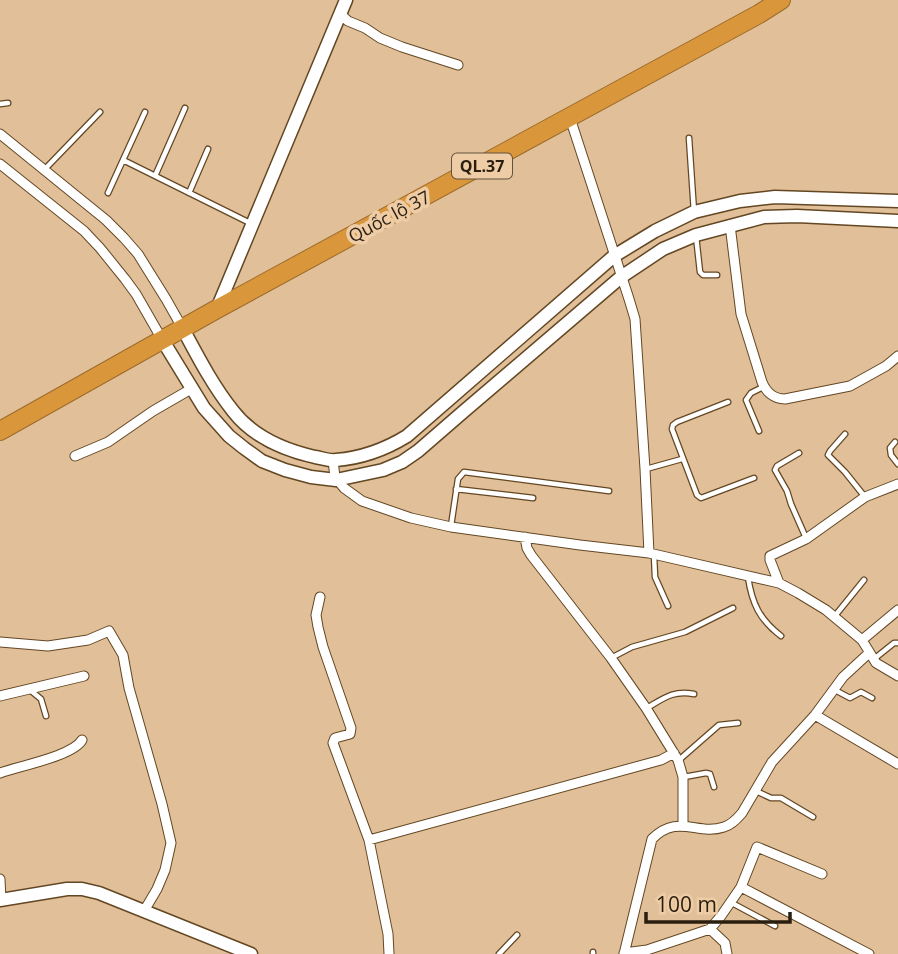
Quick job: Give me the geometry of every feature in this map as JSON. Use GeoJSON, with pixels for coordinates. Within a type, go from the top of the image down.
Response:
{"type":"FeatureCollection","features":[{"type":"Feature","properties":{"kind":"highway","name":"Quốc lộ 37"},"geometry":{"type":"LineString","coordinates":[[0,431],[779,1]]}},
{"type":"Feature","properties":{"kind":"main road"},"geometry":{"type":"LineString","coordinates":[[217,309],[346,0]]}},
{"type":"Feature","properties":{"kind":"main road"},"geometry":{"type":"LineString","coordinates":[[174,334],[191,389],[215,422],[262,461],[311,477],[358,456],[392,445],[407,436],[614,256],[655,231],[694,212],[740,201],[775,197],[898,201]]}},
{"type":"Feature","properties":{"kind":"main road"},"geometry":{"type":"LineString","coordinates":[[174,334],[205,369],[225,401],[258,435],[334,469],[383,470],[418,452],[621,277],[663,249],[696,235],[764,217],[898,221]]}},
{"type":"Feature","properties":{"kind":"main road"},"geometry":{"type":"LineString","coordinates":[[1,900],[82,888],[251,954]]}},
{"type":"Feature","properties":{"kind":"street"},"geometry":{"type":"LineString","coordinates":[[341,14],[348,21],[380,38],[458,65]]}},
{"type":"Feature","properties":{"kind":"street"},"geometry":{"type":"LineString","coordinates":[[570,118],[635,319],[651,553]]}},
{"type":"Feature","properties":{"kind":"street"},"geometry":{"type":"LineString","coordinates":[[0,134],[106,220],[138,254],[166,299],[174,334]]}},
{"type":"Feature","properties":{"kind":"street"},"geometry":{"type":"LineString","coordinates":[[0,164],[84,231],[136,294],[174,334]]}},
{"type":"Feature","properties":{"kind":"street"},"geometry":{"type":"LineString","coordinates":[[730,225],[741,314],[767,391],[780,399],[850,386],[877,372],[898,356]]}},
{"type":"Feature","properties":{"kind":"street"},"geometry":{"type":"LineString","coordinates":[[75,456],[108,442],[191,389]]}},
{"type":"Feature","properties":{"kind":"street"},"geometry":{"type":"LineString","coordinates":[[334,469],[362,501],[411,518],[451,527],[651,553],[779,583],[834,617],[862,640],[880,666],[898,676]]}},
{"type":"Feature","properties":{"kind":"street"},"geometry":{"type":"LineString","coordinates":[[779,583],[770,556],[806,539],[865,497],[898,484]]}},
{"type":"Feature","properties":{"kind":"street"},"geometry":{"type":"LineString","coordinates":[[525,537],[531,555],[611,659],[676,757],[683,777],[682,825]]}},
{"type":"Feature","properties":{"kind":"street"},"geometry":{"type":"LineString","coordinates":[[320,597],[316,615],[318,627],[351,728],[350,734],[335,738],[333,743],[369,840],[388,934],[389,954]]}},
{"type":"Feature","properties":{"kind":"street"},"geometry":{"type":"LineString","coordinates":[[862,640],[897,613]]}},
{"type":"Feature","properties":{"kind":"street"},"geometry":{"type":"LineString","coordinates":[[0,642],[48,646],[88,640],[109,631],[123,654],[171,843],[161,880],[144,911]]}},
{"type":"Feature","properties":{"kind":"street"},"geometry":{"type":"LineString","coordinates":[[822,874],[757,847],[741,887],[710,929],[647,950],[624,954],[652,839],[658,833],[682,825],[704,829],[730,824],[742,813],[772,762],[815,715],[849,671],[871,656]]}},
{"type":"Feature","properties":{"kind":"street"},"geometry":{"type":"LineString","coordinates":[[0,696],[84,676]]}},
{"type":"Feature","properties":{"kind":"street"},"geometry":{"type":"LineString","coordinates":[[815,715],[898,764]]}},
{"type":"Feature","properties":{"kind":"street"},"geometry":{"type":"LineString","coordinates":[[0,773],[64,753],[75,748],[82,740]]}},
{"type":"Feature","properties":{"kind":"street"},"geometry":{"type":"LineString","coordinates":[[369,840],[676,757]]}},
{"type":"Feature","properties":{"kind":"street"},"geometry":{"type":"LineString","coordinates":[[0,879],[1,900]]}},
{"type":"Feature","properties":{"kind":"street"},"geometry":{"type":"LineString","coordinates":[[741,887],[869,954]]}},
{"type":"Feature","properties":{"kind":"street"},"geometry":{"type":"LineString","coordinates":[[710,929],[725,943],[727,954]]}},
{"type":"Feature","properties":{"kind":"lane"},"geometry":{"type":"LineString","coordinates":[[0,104],[8,103]]}},
{"type":"Feature","properties":{"kind":"lane"},"geometry":{"type":"LineString","coordinates":[[155,176],[185,108]]}},
{"type":"Feature","properties":{"kind":"lane"},"geometry":{"type":"LineString","coordinates":[[45,170],[100,112]]}},
{"type":"Feature","properties":{"kind":"lane"},"geometry":{"type":"LineString","coordinates":[[108,193],[145,113]]}},
{"type":"Feature","properties":{"kind":"lane"},"geometry":{"type":"LineString","coordinates":[[689,138],[694,212]]}},
{"type":"Feature","properties":{"kind":"lane"},"geometry":{"type":"LineString","coordinates":[[189,193],[208,149]]}},
{"type":"Feature","properties":{"kind":"lane"},"geometry":{"type":"LineString","coordinates":[[123,160],[253,225]]}},
{"type":"Feature","properties":{"kind":"lane"},"geometry":{"type":"LineString","coordinates":[[696,235],[700,272],[703,275],[716,275]]}},
{"type":"Feature","properties":{"kind":"lane"},"geometry":{"type":"LineString","coordinates":[[759,431],[746,400],[751,393],[764,387]]}},
{"type":"Feature","properties":{"kind":"lane"},"geometry":{"type":"LineString","coordinates":[[728,402],[673,425],[682,459],[697,495],[701,498],[754,478]]}},
{"type":"Feature","properties":{"kind":"lane"},"geometry":{"type":"LineString","coordinates":[[845,434],[828,455],[865,497]]}},
{"type":"Feature","properties":{"kind":"lane"},"geometry":{"type":"LineString","coordinates":[[895,442],[890,452],[898,464]]}},
{"type":"Feature","properties":{"kind":"lane"},"geometry":{"type":"LineString","coordinates":[[799,453],[777,466],[775,470],[806,539]]}},
{"type":"Feature","properties":{"kind":"lane"},"geometry":{"type":"LineString","coordinates":[[645,469],[682,459]]}},
{"type":"Feature","properties":{"kind":"lane"},"geometry":{"type":"LineString","coordinates":[[451,527],[456,489],[460,475],[464,472],[609,491]]}},
{"type":"Feature","properties":{"kind":"lane"},"geometry":{"type":"LineString","coordinates":[[456,489],[533,498]]}},
{"type":"Feature","properties":{"kind":"lane"},"geometry":{"type":"LineString","coordinates":[[651,553],[655,577],[668,606]]}},
{"type":"Feature","properties":{"kind":"lane"},"geometry":{"type":"LineString","coordinates":[[748,576],[754,604],[769,626],[781,636]]}},
{"type":"Feature","properties":{"kind":"lane"},"geometry":{"type":"LineString","coordinates":[[834,617],[864,580]]}},
{"type":"Feature","properties":{"kind":"lane"},"geometry":{"type":"LineString","coordinates":[[611,659],[632,647],[685,632],[733,608]]}},
{"type":"Feature","properties":{"kind":"lane"},"geometry":{"type":"LineString","coordinates":[[871,656],[898,643]]}},
{"type":"Feature","properties":{"kind":"lane"},"geometry":{"type":"LineString","coordinates":[[30,690],[41,699],[46,716]]}},
{"type":"Feature","properties":{"kind":"lane"},"geometry":{"type":"LineString","coordinates":[[835,690],[850,698],[861,692],[872,698]]}},
{"type":"Feature","properties":{"kind":"lane"},"geometry":{"type":"LineString","coordinates":[[646,709],[672,694],[694,694]]}},
{"type":"Feature","properties":{"kind":"lane"},"geometry":{"type":"LineString","coordinates":[[676,757],[719,725],[738,723]]}},
{"type":"Feature","properties":{"kind":"lane"},"geometry":{"type":"LineString","coordinates":[[683,777],[710,774],[714,787]]}},
{"type":"Feature","properties":{"kind":"lane"},"geometry":{"type":"LineString","coordinates":[[755,790],[771,798],[780,798],[813,817]]}},
{"type":"Feature","properties":{"kind":"lane"},"geometry":{"type":"LineString","coordinates":[[731,902],[775,926]]}},
{"type":"Feature","properties":{"kind":"lane"},"geometry":{"type":"LineString","coordinates":[[499,954],[517,935]]}}]}
